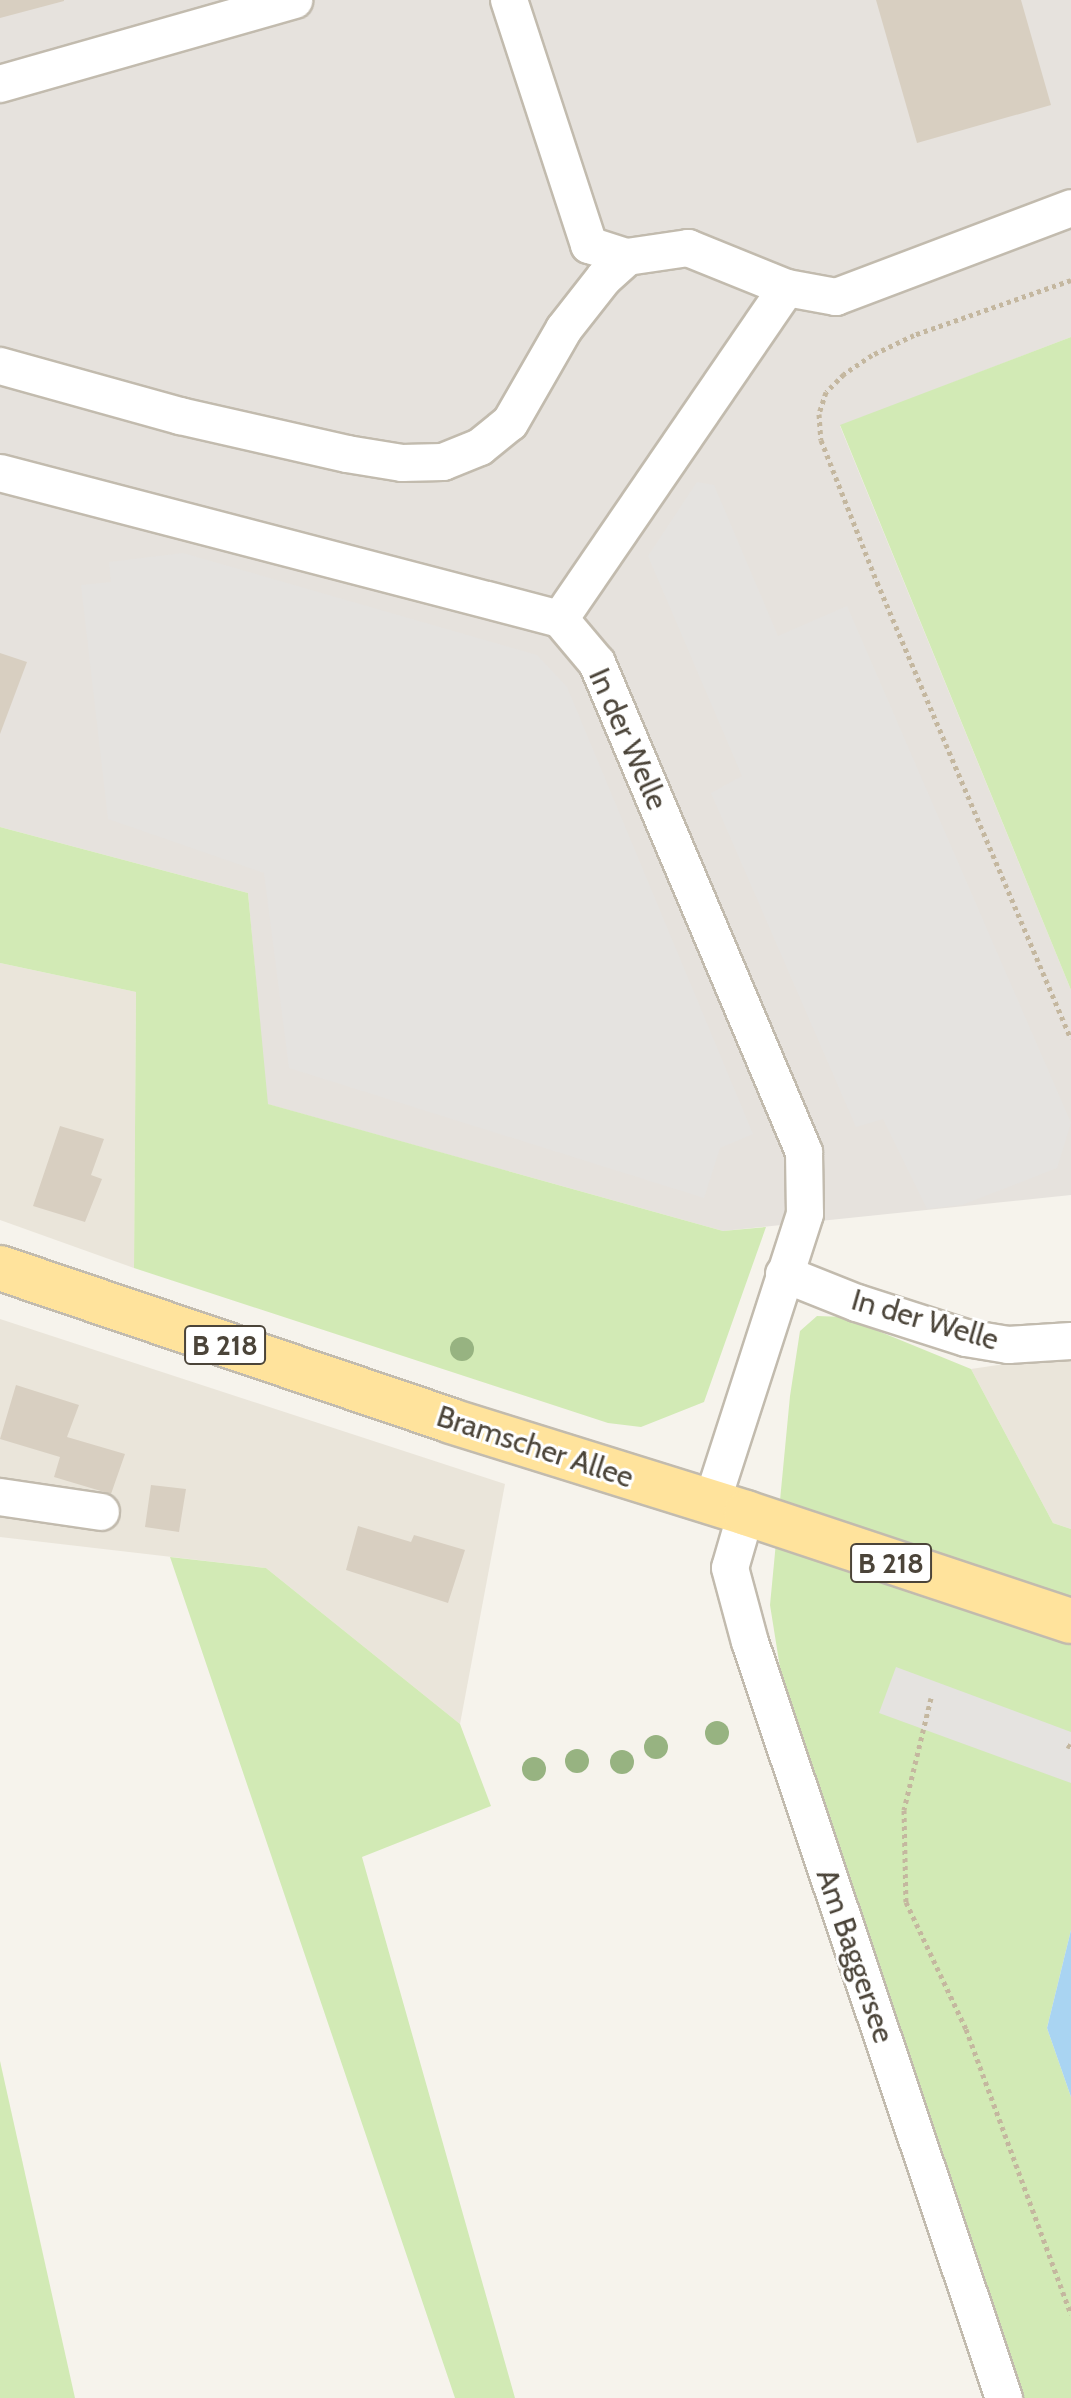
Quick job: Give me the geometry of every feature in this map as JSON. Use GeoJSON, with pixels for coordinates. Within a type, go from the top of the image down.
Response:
{"type":"FeatureCollection","features":[{"type":"Feature","properties":{"kind":"main road","name":"Bramscher Allee"},"geometry":{"type":"LineString","coordinates":[[0,1268],[451,1421],[729,1507],[1071,1621]]}},
{"type":"Feature","properties":{"kind":"street"},"geometry":{"type":"LineString","coordinates":[[0,84],[294,0]]}},
{"type":"Feature","properties":{"kind":"street"},"geometry":{"type":"LineString","coordinates":[[509,0],[589,245],[627,257],[688,248],[787,288],[836,297],[1071,208]]}},
{"type":"Feature","properties":{"kind":"street"},"geometry":{"type":"LineString","coordinates":[[0,366],[180,416],[347,454],[402,463],[443,462],[480,447],[510,423],[564,329],[604,278],[627,257]]}},
{"type":"Feature","properties":{"kind":"street"},"geometry":{"type":"LineString","coordinates":[[0,473],[560,619],[787,288]]}},
{"type":"Feature","properties":{"kind":"street","name":"In der Welle"},"geometry":{"type":"LineString","coordinates":[[560,619],[597,663],[804,1152],[805,1214],[784,1274],[729,1507]]}},
{"type":"Feature","properties":{"kind":"street","name":"In der Welle"},"geometry":{"type":"LineString","coordinates":[[784,1274],[857,1303],[966,1338],[1008,1345],[1071,1341]]}},
{"type":"Feature","properties":{"kind":"street"},"geometry":{"type":"LineString","coordinates":[[0,1497],[101,1512]]}},
{"type":"Feature","properties":{"kind":"street","name":"Am Baggersee"},"geometry":{"type":"LineString","coordinates":[[729,1507],[730,1568],[750,1642],[1004,2398]]}},
{"type":"Feature","properties":{"kind":"path"},"geometry":{"type":"LineString","coordinates":[[1071,280],[914,335],[872,355],[844,374],[826,392],[819,414],[821,440],[877,582],[1071,1039]]}},
{"type":"Feature","properties":{"kind":"path"},"geometry":{"type":"LineString","coordinates":[[931,1698],[904,1810],[906,1902],[966,2029],[1071,2314]]}},
{"type":"Feature","properties":{"kind":"shaded area"},"geometry":{"type":"Polygon","coordinates":[[[0,0],[1071,0],[1071,337],[840,426],[1071,990],[1071,1195],[723,1231],[267,1104],[248,893],[0,827],[0,0]]]}},
{"type":"Feature","properties":{"kind":"shaded area"},"geometry":{"type":"Polygon","coordinates":[[[697,482],[714,485],[778,636],[847,606],[1071,1123],[1057,1168],[962,1205],[927,1209],[883,1119],[856,1127],[711,793],[742,776],[648,556],[697,482]]]}},
{"type":"Feature","properties":{"kind":"shaded area"},"geometry":{"type":"Polygon","coordinates":[[[183,553],[537,655],[567,687],[753,1134],[720,1148],[704,1198],[289,1068],[264,873],[108,819],[81,585],[111,582],[109,562],[183,553]]]}},
{"type":"Feature","properties":{"kind":"shaded area"},"geometry":{"type":"Polygon","coordinates":[[[0,963],[136,992],[134,1268],[0,1220],[0,963]]]}},
{"type":"Feature","properties":{"kind":"shaded area"},"geometry":{"type":"Polygon","coordinates":[[[0,1319],[505,1484],[460,1724],[266,1568],[0,1537],[0,1319]]]}},
{"type":"Feature","properties":{"kind":"shaded area"},"geometry":{"type":"Polygon","coordinates":[[[1071,1354],[1071,1529],[1053,1523],[971,1369],[1071,1354]]]}},
{"type":"Feature","properties":{"kind":"shaded area"},"geometry":{"type":"Polygon","coordinates":[[[896,1667],[1071,1732],[1071,1783],[879,1713],[896,1667]]]}},
{"type":"Feature","properties":{"kind":"green space"},"geometry":{"type":"Polygon","coordinates":[[[1071,337],[1071,990],[840,425],[1071,337]]]}},
{"type":"Feature","properties":{"kind":"green space"},"geometry":{"type":"Polygon","coordinates":[[[0,827],[248,893],[268,1104],[723,1231],[766,1227],[704,1402],[641,1427],[608,1423],[134,1268],[136,992],[0,963],[0,827]]]}},
{"type":"Feature","properties":{"kind":"green space"},"geometry":{"type":"Polygon","coordinates":[[[817,1316],[844,1317],[971,1369],[1053,1523],[1071,1529],[1071,1930],[1047,2028],[1071,2097],[1071,2398],[1005,2398],[978,2321],[781,1674],[770,1605],[790,1396],[800,1331],[817,1316]]]}},
{"type":"Feature","properties":{"kind":"green space"},"geometry":{"type":"Polygon","coordinates":[[[170,1557],[266,1568],[460,1724],[491,1806],[362,1857],[515,2398],[455,2398],[170,1557]]]}},
{"type":"Feature","properties":{"kind":"green space"},"geometry":{"type":"Polygon","coordinates":[[[0,2061],[75,2398],[0,2398],[0,2061]]]}},
{"type":"Feature","properties":{"kind":"water"},"geometry":{"type":"Polygon","coordinates":[[[1071,1930],[1071,2097],[1047,2028],[1071,1930]]]}},
{"type":"Feature","properties":{"kind":"building"},"geometry":{"type":"Polygon","coordinates":[[[0,0],[64,0],[64,1],[0,18],[0,0]]]}},
{"type":"Feature","properties":{"kind":"building"},"geometry":{"type":"Polygon","coordinates":[[[876,0],[1021,0],[1051,105],[917,143],[876,0]]]}},
{"type":"Feature","properties":{"kind":"building"},"geometry":{"type":"Polygon","coordinates":[[[0,653],[27,662],[0,734],[0,653]]]}},
{"type":"Feature","properties":{"kind":"building"},"geometry":{"type":"Polygon","coordinates":[[[60,1126],[104,1139],[91,1175],[102,1179],[85,1222],[33,1206],[60,1126]]]}},
{"type":"Feature","properties":{"kind":"building"},"geometry":{"type":"Polygon","coordinates":[[[16,1385],[79,1405],[67,1437],[125,1454],[111,1494],[54,1477],[60,1457],[0,1439],[16,1385]]]}},
{"type":"Feature","properties":{"kind":"building"},"geometry":{"type":"Polygon","coordinates":[[[151,1485],[186,1489],[179,1532],[145,1527],[151,1485]]]}},
{"type":"Feature","properties":{"kind":"building"},"geometry":{"type":"Polygon","coordinates":[[[358,1526],[411,1542],[414,1535],[465,1550],[448,1603],[346,1570],[358,1526]]]}}]}
